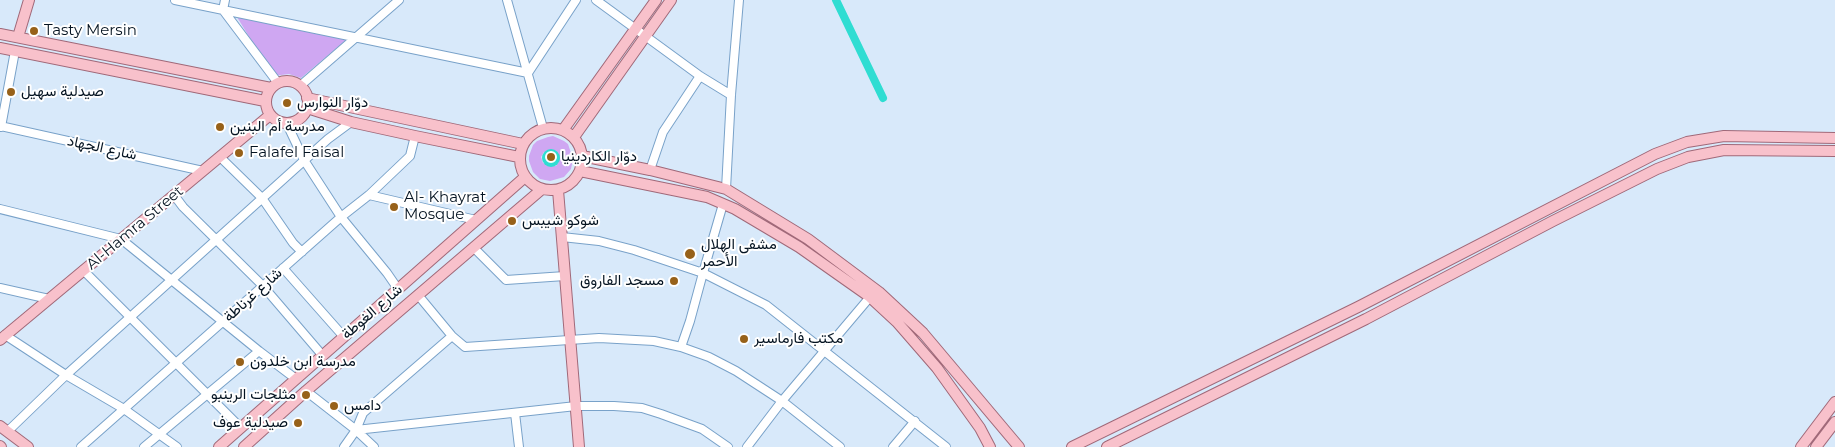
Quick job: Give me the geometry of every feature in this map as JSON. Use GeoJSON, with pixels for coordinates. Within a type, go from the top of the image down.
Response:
{"type":"FeatureCollection","features":[{"type":"Feature","properties":{"kind":"main road"},"geometry":{"type":"LineString","coordinates":[[18,37],[29,0]]}},
{"type":"Feature","properties":{"kind":"main road"},"geometry":{"type":"LineString","coordinates":[[563,130],[656,0]]}},
{"type":"Feature","properties":{"kind":"main road"},"geometry":{"type":"LineString","coordinates":[[574,137],[671,0]]}},
{"type":"Feature","properties":{"kind":"main road"},"geometry":{"type":"LineString","coordinates":[[0,34],[275,85],[289,81],[300,86],[307,103],[351,122],[519,157]]}},
{"type":"Feature","properties":{"kind":"main road"},"geometry":{"type":"LineString","coordinates":[[0,48],[265,101]]}},
{"type":"Feature","properties":{"kind":"main road"},"geometry":{"type":"LineString","coordinates":[[265,101],[275,85]]}},
{"type":"Feature","properties":{"kind":"main road"},"geometry":{"type":"LineString","coordinates":[[265,101],[270,115],[280,123],[287,124],[300,120],[307,103]]}},
{"type":"Feature","properties":{"kind":"main road"},"geometry":{"type":"LineString","coordinates":[[307,103],[523,144]]}},
{"type":"Feature","properties":{"kind":"main road","name":"Al-Hamra Street"},"geometry":{"type":"LineString","coordinates":[[3,338],[270,115]]}},
{"type":"Feature","properties":{"kind":"main road"},"geometry":{"type":"LineString","coordinates":[[553,127],[563,130],[574,137],[580,146],[582,156],[580,171],[571,183],[558,190],[542,189],[530,183],[525,177],[519,157],[523,144],[528,136],[543,128],[553,127]]}},
{"type":"Feature","properties":{"kind":"main road"},"geometry":{"type":"LineString","coordinates":[[1072,447],[1358,307],[1655,154],[1688,142],[1724,136],[1835,138]]}},
{"type":"Feature","properties":{"kind":"main road"},"geometry":{"type":"LineString","coordinates":[[1107,447],[1366,319],[1657,169],[1688,157],[1724,150],[1835,151]]}},
{"type":"Feature","properties":{"kind":"main road"},"geometry":{"type":"LineString","coordinates":[[582,156],[650,170],[726,189],[808,240],[879,292],[923,333],[1019,447]]}},
{"type":"Feature","properties":{"kind":"main road"},"geometry":{"type":"LineString","coordinates":[[580,171],[707,197],[799,246],[870,297],[896,322],[937,368],[980,428],[990,447]]}},
{"type":"Feature","properties":{"kind":"main road","name":"شارع الغوطة"},"geometry":{"type":"LineString","coordinates":[[219,447],[525,177]]}},
{"type":"Feature","properties":{"kind":"main road"},"geometry":{"type":"LineString","coordinates":[[244,447],[306,391],[542,189]]}},
{"type":"Feature","properties":{"kind":"main road"},"geometry":{"type":"LineString","coordinates":[[558,190],[579,447]]}},
{"type":"Feature","properties":{"kind":"main road"},"geometry":{"type":"LineString","coordinates":[[1801,447],[1835,402]]}},
{"type":"Feature","properties":{"kind":"main road"},"geometry":{"type":"LineString","coordinates":[[1816,447],[1835,422]]}},
{"type":"Feature","properties":{"kind":"main road"},"geometry":{"type":"LineString","coordinates":[[4,428],[28,447]]}},
{"type":"Feature","properties":{"kind":"street"},"geometry":{"type":"LineString","coordinates":[[175,0],[528,73]]}},
{"type":"Feature","properties":{"kind":"street"},"geometry":{"type":"LineString","coordinates":[[225,0],[223,10],[275,85]]}},
{"type":"Feature","properties":{"kind":"street"},"geometry":{"type":"LineString","coordinates":[[300,86],[399,0]]}},
{"type":"Feature","properties":{"kind":"street"},"geometry":{"type":"LineString","coordinates":[[507,0],[543,128]]}},
{"type":"Feature","properties":{"kind":"street"},"geometry":{"type":"LineString","coordinates":[[528,73],[576,0]]}},
{"type":"Feature","properties":{"kind":"street"},"geometry":{"type":"LineString","coordinates":[[596,0],[700,76],[731,95]]}},
{"type":"Feature","properties":{"kind":"street"},"geometry":{"type":"LineString","coordinates":[[726,189],[739,0]]}},
{"type":"Feature","properties":{"kind":"street"},"geometry":{"type":"LineString","coordinates":[[0,126],[15,51]]}},
{"type":"Feature","properties":{"kind":"street"},"geometry":{"type":"LineString","coordinates":[[650,170],[663,132],[700,76]]}},
{"type":"Feature","properties":{"kind":"street"},"geometry":{"type":"LineString","coordinates":[[4,428],[66,375],[304,160],[351,122]]}},
{"type":"Feature","properties":{"kind":"street"},"geometry":{"type":"LineString","coordinates":[[287,124],[304,160],[341,218],[398,289]]}},
{"type":"Feature","properties":{"kind":"street","name":"شارع الجهاد"},"geometry":{"type":"LineString","coordinates":[[0,126],[203,171]]}},
{"type":"Feature","properties":{"kind":"street","name":"شارع غرناطة"},"geometry":{"type":"LineString","coordinates":[[81,447],[369,195],[410,156],[415,136]]}},
{"type":"Feature","properties":{"kind":"street"},"geometry":{"type":"LineString","coordinates":[[220,157],[262,198],[293,243],[302,252]]}},
{"type":"Feature","properties":{"kind":"street"},"geometry":{"type":"LineString","coordinates":[[174,195],[263,286],[323,356]]}},
{"type":"Feature","properties":{"kind":"street"},"geometry":{"type":"LineString","coordinates":[[369,195],[476,220]]}},
{"type":"Feature","properties":{"kind":"street"},"geometry":{"type":"LineString","coordinates":[[681,347],[723,204]]}},
{"type":"Feature","properties":{"kind":"street"},"geometry":{"type":"LineString","coordinates":[[0,209],[121,239],[296,379]]}},
{"type":"Feature","properties":{"kind":"street"},"geometry":{"type":"LineString","coordinates":[[562,237],[599,241],[634,250],[703,273],[766,305],[946,447]]}},
{"type":"Feature","properties":{"kind":"street"},"geometry":{"type":"LineString","coordinates":[[474,248],[506,280],[565,276]]}},
{"type":"Feature","properties":{"kind":"street"},"geometry":{"type":"LineString","coordinates":[[284,268],[344,337]]}},
{"type":"Feature","properties":{"kind":"street"},"geometry":{"type":"LineString","coordinates":[[83,270],[241,428]]}},
{"type":"Feature","properties":{"kind":"street"},"geometry":{"type":"LineString","coordinates":[[0,288],[49,299]]}},
{"type":"Feature","properties":{"kind":"street"},"geometry":{"type":"LineString","coordinates":[[418,295],[452,336],[465,347],[599,338],[654,341],[681,347],[709,357],[736,371],[782,401],[840,447]]}},
{"type":"Feature","properties":{"kind":"street"},"geometry":{"type":"LineString","coordinates":[[747,447],[782,401],[870,297]]}},
{"type":"Feature","properties":{"kind":"street"},"geometry":{"type":"LineString","coordinates":[[344,447],[356,430],[363,414],[452,336]]}},
{"type":"Feature","properties":{"kind":"street"},"geometry":{"type":"LineString","coordinates":[[3,338],[124,409],[177,447]]}},
{"type":"Feature","properties":{"kind":"street"},"geometry":{"type":"LineString","coordinates":[[144,447],[259,351]]}},
{"type":"Feature","properties":{"kind":"street"},"geometry":{"type":"LineString","coordinates":[[306,391],[356,430],[374,447]]}},
{"type":"Feature","properties":{"kind":"street"},"geometry":{"type":"LineString","coordinates":[[356,430],[576,406],[614,406],[642,408],[702,429],[728,447]]}},
{"type":"Feature","properties":{"kind":"street"},"geometry":{"type":"LineString","coordinates":[[515,413],[519,447]]}},
{"type":"Feature","properties":{"kind":"street"},"geometry":{"type":"LineString","coordinates":[[893,447],[914,421]]}},
{"type":"Feature","properties":{"kind":"shaded area"},"geometry":{"type":"Polygon","coordinates":[[[237,17],[346,40],[301,78],[289,74],[273,76],[237,17]]]}},
{"type":"Feature","properties":{"kind":"shaded area","name":"دوّار الكاردينيا"},"geometry":{"type":"Polygon","coordinates":[[[553,136],[568,144],[573,159],[571,169],[564,177],[550,181],[540,179],[533,172],[529,161],[533,145],[537,141],[553,136]],[[544,152],[541,157],[543,163],[556,166],[559,161],[559,155],[544,152]]]}},
{"type":"Feature","properties":{"kind":"shaded area"},"geometry":{"type":"Polygon","coordinates":[[[551,149],[557,152],[560,158],[557,164],[551,167],[545,164],[542,158],[545,152],[551,149]]]}},
{"type":"Feature","properties":{"kind":"waterway"},"geometry":{"type":"LineString","coordinates":[[836,0],[883,98]]}},
{"type":"Feature","properties":{"kind":"place","name":"Tasty Mersin"},"geometry":{"type":"Point","coordinates":[34,31]}},
{"type":"Feature","properties":{"kind":"place","name":"صيدلية سهيل"},"geometry":{"type":"Point","coordinates":[11,92]}},
{"type":"Feature","properties":{"kind":"place","name":"دوّار النوارس"},"geometry":{"type":"Point","coordinates":[287,103]}},
{"type":"Feature","properties":{"kind":"place","name":"مدرسة أم البنين"},"geometry":{"type":"Point","coordinates":[220,127]}},
{"type":"Feature","properties":{"kind":"place","name":"Falafel Faisal"},"geometry":{"type":"Point","coordinates":[239,153]}},
{"type":"Feature","properties":{"kind":"place","name":"دوّار الكاردينيا"},"geometry":{"type":"Point","coordinates":[551,157]}},
{"type":"Feature","properties":{"kind":"place","name":"Al- Khayrat Mosque"},"geometry":{"type":"Point","coordinates":[394,207]}},
{"type":"Feature","properties":{"kind":"place","name":"شوكو شيبس"},"geometry":{"type":"Point","coordinates":[512,221]}},
{"type":"Feature","properties":{"kind":"place","name":"مشفى الهلال الأحمر"},"geometry":{"type":"Point","coordinates":[690,254]}},
{"type":"Feature","properties":{"kind":"place","name":"مسجد الفاروق"},"geometry":{"type":"Point","coordinates":[674,281]}},
{"type":"Feature","properties":{"kind":"place","name":"مكتب فارماسير"},"geometry":{"type":"Point","coordinates":[744,339]}},
{"type":"Feature","properties":{"kind":"place","name":"مدرسة ابن خلدون"},"geometry":{"type":"Point","coordinates":[240,362]}},
{"type":"Feature","properties":{"kind":"place","name":"مثلجات الرينبو"},"geometry":{"type":"Point","coordinates":[306,395]}},
{"type":"Feature","properties":{"kind":"place","name":"دامس"},"geometry":{"type":"Point","coordinates":[334,406]}},
{"type":"Feature","properties":{"kind":"place","name":"صيدلية عوف"},"geometry":{"type":"Point","coordinates":[298,423]}}]}
